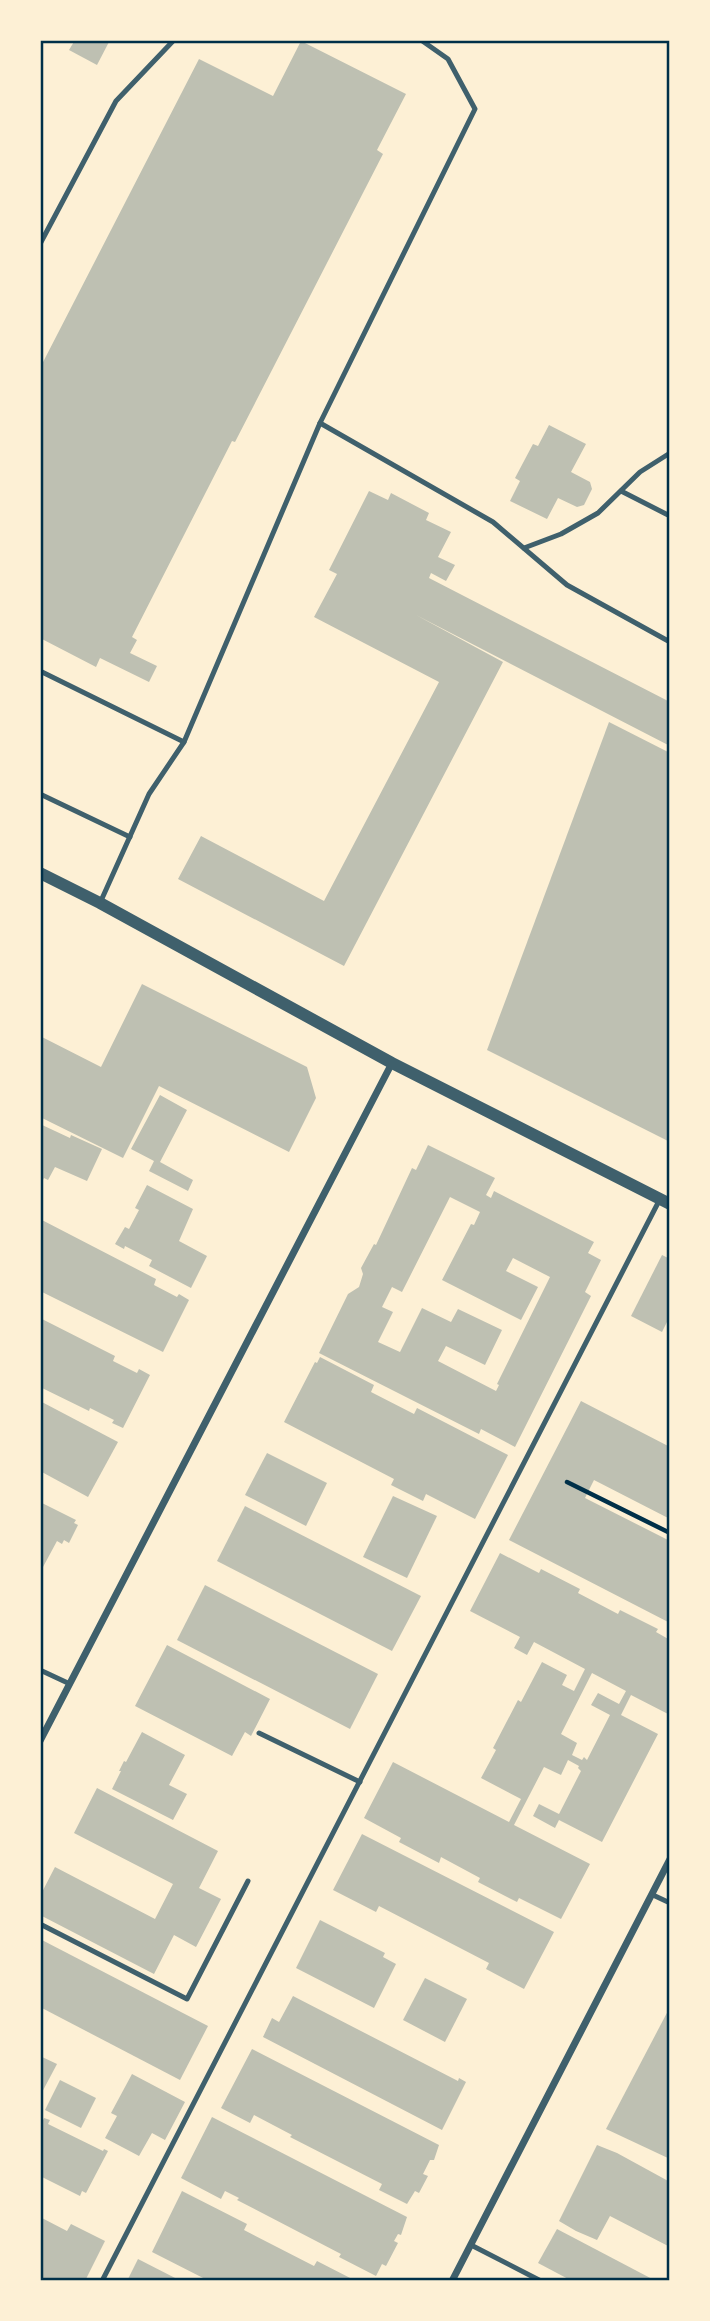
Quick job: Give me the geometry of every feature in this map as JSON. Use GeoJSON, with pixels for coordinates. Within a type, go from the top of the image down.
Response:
{"type":"FeatureCollection","features":[{"type":"Feature","properties":{"kind":"street"},"geometry":{"type":"LineString","coordinates":[[40,873],[392,1063],[665,1201]]}},
{"type":"Feature","properties":{"kind":"street"},"geometry":{"type":"LineString","coordinates":[[40,1741],[392,1063]]}},
{"type":"Feature","properties":{"kind":"street"},"geometry":{"type":"LineString","coordinates":[[452,2281],[670,1859]]}},
{"type":"Feature","properties":{"kind":"lane"},"geometry":{"type":"LineString","coordinates":[[40,244],[116,101],[174,40]]}},
{"type":"Feature","properties":{"kind":"lane"},"geometry":{"type":"LineString","coordinates":[[100,903],[149,794],[184,743],[320,422],[475,109],[447,59],[421,40]]}},
{"type":"Feature","properties":{"kind":"lane"},"geometry":{"type":"LineString","coordinates":[[320,422],[493,522],[567,585],[670,642]]}},
{"type":"Feature","properties":{"kind":"lane"},"geometry":{"type":"LineString","coordinates":[[524,548],[561,534],[598,513],[640,472],[670,453]]}},
{"type":"Feature","properties":{"kind":"lane"},"geometry":{"type":"LineString","coordinates":[[621,491],[670,516]]}},
{"type":"Feature","properties":{"kind":"lane"},"geometry":{"type":"LineString","coordinates":[[40,671],[184,743]]}},
{"type":"Feature","properties":{"kind":"lane"},"geometry":{"type":"LineString","coordinates":[[40,794],[130,837]]}},
{"type":"Feature","properties":{"kind":"lane"},"geometry":{"type":"LineString","coordinates":[[102,2281],[665,1201]]}},
{"type":"Feature","properties":{"kind":"lane"},"geometry":{"type":"LineString","coordinates":[[40,1670],[70,1684]]}},
{"type":"Feature","properties":{"kind":"lane"},"geometry":{"type":"LineString","coordinates":[[259,1733],[360,1782]]}},
{"type":"Feature","properties":{"kind":"lane"},"geometry":{"type":"LineString","coordinates":[[40,1924],[187,1998],[248,1881]]}},
{"type":"Feature","properties":{"kind":"lane"},"geometry":{"type":"LineString","coordinates":[[653,1895],[670,1903]]}},
{"type":"Feature","properties":{"kind":"lane"},"geometry":{"type":"LineString","coordinates":[[471,2245],[541,2281]]}},
{"type":"Feature","properties":{"kind":"path"},"geometry":{"type":"LineString","coordinates":[[566,1482],[670,1533]]}},
{"type":"Feature","properties":{"kind":"building"},"geometry":{"type":"Polygon","coordinates":[[[75,40],[110,40],[97,65],[69,50],[75,40]]]}},
{"type":"Feature","properties":{"kind":"building"},"geometry":{"type":"Polygon","coordinates":[[[301,41],[406,94],[377,150],[383,154],[132,637],[137,640],[130,653],[157,666],[149,682],[100,658],[96,667],[40,638],[40,368],[199,59],[273,96],[301,41]]]}},
{"type":"Feature","properties":{"kind":"building"},"geometry":{"type":"Polygon","coordinates":[[[549,425],[586,444],[571,472],[590,482],[592,489],[584,505],[577,507],[558,498],[547,519],[510,501],[520,481],[515,478],[533,444],[538,446],[549,425]]]}},
{"type":"Feature","properties":{"kind":"building"},"geometry":{"type":"Polygon","coordinates":[[[369,491],[388,500],[391,493],[429,513],[426,520],[451,532],[438,557],[455,565],[446,581],[431,573],[429,578],[670,702],[670,746],[416,615],[503,662],[344,966],[178,879],[201,836],[324,901],[439,682],[314,617],[337,574],[329,570],[369,491]]]}},
{"type":"Feature","properties":{"kind":"building"},"geometry":{"type":"Polygon","coordinates":[[[609,722],[670,753],[670,1142],[487,1050],[609,722]]]}},
{"type":"Feature","properties":{"kind":"building"},"geometry":{"type":"Polygon","coordinates":[[[142,984],[307,1067],[316,1098],[289,1152],[159,1086],[123,1158],[40,1117],[40,1036],[101,1067],[142,984]]]}},
{"type":"Feature","properties":{"kind":"building"},"geometry":{"type":"Polygon","coordinates":[[[160,1095],[187,1110],[160,1162],[193,1180],[188,1191],[149,1171],[154,1161],[131,1149],[160,1095]]]}},
{"type":"Feature","properties":{"kind":"building"},"geometry":{"type":"Polygon","coordinates":[[[40,1124],[102,1149],[87,1181],[55,1167],[48,1180],[44,1178],[40,1186],[40,1124]]]}},
{"type":"Feature","properties":{"kind":"building"},"geometry":{"type":"Polygon","coordinates":[[[428,1145],[495,1178],[486,1195],[491,1198],[494,1191],[594,1242],[588,1253],[601,1260],[585,1292],[591,1296],[515,1447],[481,1429],[479,1434],[319,1353],[348,1294],[359,1287],[363,1274],[361,1268],[374,1244],[376,1245],[412,1168],[416,1170],[428,1145]],[[450,1197],[402,1292],[392,1287],[382,1307],[393,1312],[378,1342],[400,1352],[422,1308],[451,1322],[458,1309],[502,1330],[485,1365],[446,1346],[438,1361],[496,1391],[550,1277],[513,1258],[506,1271],[538,1287],[521,1320],[442,1280],[480,1212],[450,1197]]]}},
{"type":"Feature","properties":{"kind":"building"},"geometry":{"type":"Polygon","coordinates":[[[147,1185],[193,1209],[179,1241],[207,1256],[191,1288],[149,1266],[152,1260],[125,1246],[124,1249],[115,1244],[125,1227],[129,1229],[139,1210],[135,1208],[147,1185]]]}},
{"type":"Feature","properties":{"kind":"building"},"geometry":{"type":"Polygon","coordinates":[[[40,1219],[156,1279],[154,1285],[189,1300],[163,1352],[40,1291],[40,1219]]]}},
{"type":"Feature","properties":{"kind":"building"},"geometry":{"type":"Polygon","coordinates":[[[662,1255],[670,1259],[670,1316],[662,1332],[631,1316],[662,1255]]]}},
{"type":"Feature","properties":{"kind":"building"},"geometry":{"type":"Polygon","coordinates":[[[40,1318],[115,1356],[113,1361],[137,1373],[139,1369],[150,1375],[123,1428],[112,1423],[114,1420],[90,1408],[89,1411],[40,1387],[40,1318]]]}},
{"type":"Feature","properties":{"kind":"building"},"geometry":{"type":"Polygon","coordinates":[[[320,1357],[374,1385],[371,1392],[414,1414],[417,1408],[508,1455],[475,1519],[426,1494],[423,1501],[391,1485],[394,1479],[284,1422],[320,1357]]]}},
{"type":"Feature","properties":{"kind":"building"},"geometry":{"type":"Polygon","coordinates":[[[40,1401],[118,1442],[88,1497],[40,1471],[40,1401]]]}},
{"type":"Feature","properties":{"kind":"building"},"geometry":{"type":"Polygon","coordinates":[[[581,1401],[670,1447],[670,1519],[594,1480],[585,1498],[670,1541],[670,1623],[509,1540],[581,1401]]]}},
{"type":"Feature","properties":{"kind":"building"},"geometry":{"type":"Polygon","coordinates":[[[267,1453],[327,1483],[306,1526],[245,1495],[267,1453]]]}},
{"type":"Feature","properties":{"kind":"building"},"geometry":{"type":"Polygon","coordinates":[[[393,1496],[437,1516],[407,1578],[363,1557],[393,1496]]]}},
{"type":"Feature","properties":{"kind":"building"},"geometry":{"type":"Polygon","coordinates":[[[40,1502],[76,1520],[74,1523],[78,1525],[69,1543],[64,1540],[62,1544],[57,1541],[43,1567],[40,1566],[40,1502]]]}},
{"type":"Feature","properties":{"kind":"building"},"geometry":{"type":"Polygon","coordinates":[[[245,1506],[421,1596],[392,1651],[217,1561],[245,1506]]]}},
{"type":"Feature","properties":{"kind":"building"},"geometry":{"type":"Polygon","coordinates":[[[500,1553],[539,1573],[541,1569],[580,1589],[578,1593],[618,1614],[620,1610],[658,1629],[656,1632],[670,1640],[668,1714],[631,1695],[621,1715],[658,1734],[602,1842],[559,1820],[555,1828],[533,1816],[539,1804],[559,1814],[581,1771],[579,1766],[568,1760],[561,1775],[544,1767],[514,1825],[590,1864],[561,1919],[519,1898],[517,1902],[478,1882],[480,1878],[441,1857],[439,1863],[399,1842],[401,1838],[364,1818],[393,1762],[509,1822],[521,1799],[481,1778],[496,1750],[493,1748],[542,1662],[567,1675],[562,1685],[574,1691],[585,1669],[534,1642],[527,1655],[514,1648],[520,1637],[470,1611],[500,1553]],[[592,1673],[561,1734],[577,1743],[572,1755],[587,1760],[610,1715],[591,1705],[598,1693],[619,1704],[626,1691],[592,1673]]]}},
{"type":"Feature","properties":{"kind":"building"},"geometry":{"type":"Polygon","coordinates":[[[205,1585],[378,1674],[350,1729],[177,1640],[205,1585]]]}},
{"type":"Feature","properties":{"kind":"building"},"geometry":{"type":"Polygon","coordinates":[[[167,1645],[270,1699],[251,1736],[245,1732],[232,1756],[135,1706],[167,1645]]]}},
{"type":"Feature","properties":{"kind":"building"},"geometry":{"type":"Polygon","coordinates":[[[142,1732],[185,1755],[169,1785],[187,1794],[173,1820],[112,1789],[124,1761],[126,1762],[142,1732]]]}},
{"type":"Feature","properties":{"kind":"building"},"geometry":{"type":"Polygon","coordinates":[[[97,1788],[218,1851],[199,1888],[221,1899],[196,1947],[174,1935],[154,1974],[40,1915],[40,1896],[55,1867],[155,1919],[173,1884],[74,1833],[97,1788]]]}},
{"type":"Feature","properties":{"kind":"building"},"geometry":{"type":"Polygon","coordinates":[[[362,1834],[554,1932],[524,1989],[486,1969],[489,1963],[379,1906],[376,1912],[333,1890],[362,1834]]]}},
{"type":"Feature","properties":{"kind":"building"},"geometry":{"type":"Polygon","coordinates":[[[320,1920],[385,1953],[383,1957],[396,1964],[374,2008],[296,1968],[320,1920]]]}},
{"type":"Feature","properties":{"kind":"building"},"geometry":{"type":"Polygon","coordinates":[[[40,1939],[208,2026],[180,2080],[40,2007],[40,1939]]]}},
{"type":"Feature","properties":{"kind":"building"},"geometry":{"type":"Polygon","coordinates":[[[425,1978],[467,1999],[445,2042],[403,2020],[425,1978]]]}},
{"type":"Feature","properties":{"kind":"building"},"geometry":{"type":"Polygon","coordinates":[[[293,1996],[458,2081],[459,2078],[466,2082],[442,2130],[263,2037],[272,2018],[279,2022],[293,1996]]]}},
{"type":"Feature","properties":{"kind":"building"},"geometry":{"type":"Polygon","coordinates":[[[670,2007],[670,2159],[606,2129],[670,2007]]]}},
{"type":"Feature","properties":{"kind":"building"},"geometry":{"type":"Polygon","coordinates":[[[252,2049],[439,2145],[434,2160],[430,2160],[423,2174],[428,2176],[419,2193],[415,2191],[407,2204],[379,2190],[382,2184],[290,2137],[292,2135],[254,2115],[250,2123],[221,2108],[252,2049]]]}},
{"type":"Feature","properties":{"kind":"building"},"geometry":{"type":"Polygon","coordinates":[[[40,2056],[57,2064],[40,2096],[40,2056]]]}},
{"type":"Feature","properties":{"kind":"building"},"geometry":{"type":"Polygon","coordinates":[[[132,2074],[185,2102],[165,2140],[152,2133],[139,2156],[105,2138],[117,2116],[111,2113],[132,2074]]]}},
{"type":"Feature","properties":{"kind":"building"},"geometry":{"type":"Polygon","coordinates":[[[60,2080],[96,2098],[81,2128],[45,2110],[60,2080]]]}},
{"type":"Feature","properties":{"kind":"building"},"geometry":{"type":"Polygon","coordinates":[[[212,2117],[407,2217],[401,2235],[398,2234],[394,2241],[398,2243],[386,2266],[382,2264],[376,2276],[339,2257],[341,2254],[237,2200],[239,2198],[225,2191],[221,2199],[181,2178],[212,2117]]]}},
{"type":"Feature","properties":{"kind":"building"},"geometry":{"type":"Polygon","coordinates":[[[44,2118],[50,2120],[48,2124],[108,2151],[86,2193],[82,2191],[80,2196],[40,2176],[40,2126],[44,2118]]]}},
{"type":"Feature","properties":{"kind":"building"},"geometry":{"type":"Polygon","coordinates":[[[597,2145],[670,2182],[670,2247],[610,2216],[597,2240],[559,2221],[597,2145]]]}},
{"type":"Feature","properties":{"kind":"building"},"geometry":{"type":"Polygon","coordinates":[[[182,2191],[247,2224],[244,2230],[314,2266],[317,2261],[356,2281],[209,2281],[152,2252],[182,2191]]]}},
{"type":"Feature","properties":{"kind":"building"},"geometry":{"type":"Polygon","coordinates":[[[40,2217],[67,2231],[71,2224],[105,2241],[85,2281],[40,2281],[40,2217]]]}},
{"type":"Feature","properties":{"kind":"building"},"geometry":{"type":"Polygon","coordinates":[[[557,2229],[656,2281],[572,2281],[538,2263],[557,2229]]]}},
{"type":"Feature","properties":{"kind":"building"},"geometry":{"type":"Polygon","coordinates":[[[138,2259],[181,2281],[127,2281],[138,2259]]]}}]}
